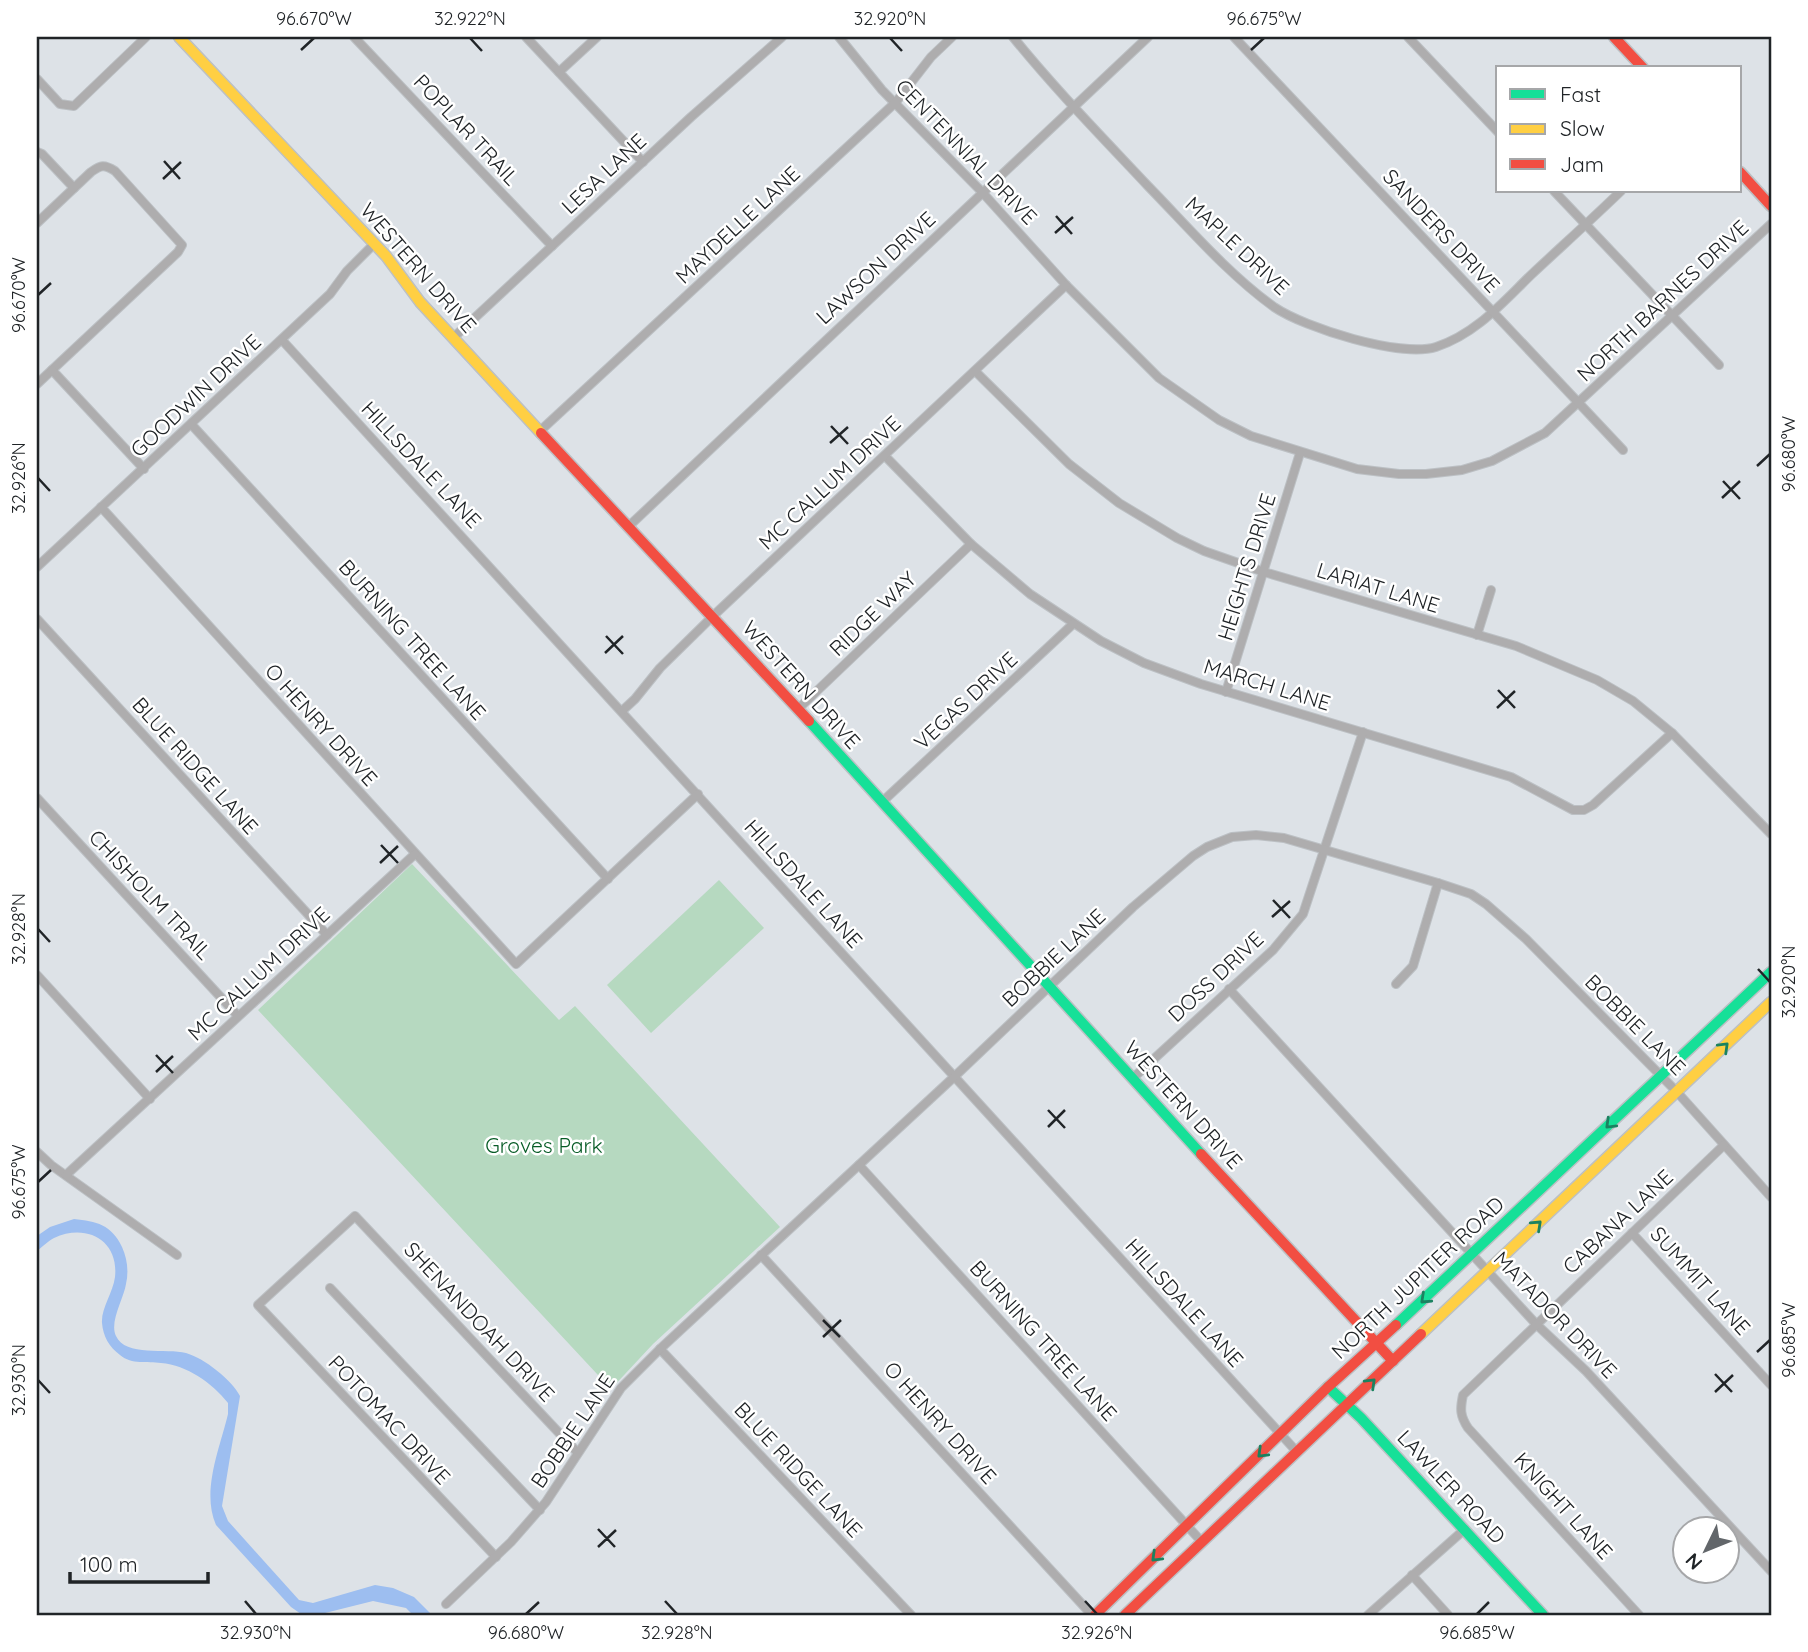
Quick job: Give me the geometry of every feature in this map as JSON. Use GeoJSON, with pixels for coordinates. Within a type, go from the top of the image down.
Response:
{"type":"FeatureCollection","features":[{"type":"Feature","properties":{"kind":"street"},"geometry":{"type":"LineString","coordinates":[[37,79],[61,104],[74,106],[146,37]]}},
{"type":"Feature","properties":{"kind":"street","name":"WESTERN DRIVE"},"geometry":{"type":"LineString","coordinates":[[179,37],[386,256],[420,302],[799,709],[1243,1201],[1393,1362]]}},
{"type":"Feature","properties":{"kind":"street","name":"POPLAR TRAIL"},"geometry":{"type":"LineString","coordinates":[[354,37],[552,246]]}},
{"type":"Feature","properties":{"kind":"street"},"geometry":{"type":"LineString","coordinates":[[526,37],[643,162]]}},
{"type":"Feature","properties":{"kind":"street"},"geometry":{"type":"LineString","coordinates":[[559,72],[597,37]]}},
{"type":"Feature","properties":{"kind":"street","name":"LESA LANE"},"geometry":{"type":"LineString","coordinates":[[453,338],[782,37]]}},
{"type":"Feature","properties":{"kind":"street","name":"CENTENNIAL DRIVE"},"geometry":{"type":"LineString","coordinates":[[839,37],[882,90],[1149,369],[1219,420],[1251,436],[1357,469],[1399,474],[1462,470],[1492,461],[1545,433],[1578,404]]}},
{"type":"Feature","properties":{"kind":"street","name":"MAYDELLE LANE"},"geometry":{"type":"LineString","coordinates":[[540,431],[896,102],[931,57],[952,37]]}},
{"type":"Feature","properties":{"kind":"street","name":"MAPLE DRIVE"},"geometry":{"type":"LineString","coordinates":[[1013,37],[1074,107],[1213,253],[1250,288],[1277,309],[1378,346],[1424,350],[1473,330],[1620,192]]}},
{"type":"Feature","properties":{"kind":"street","name":"LAWSON DRIVE"},"geometry":{"type":"LineString","coordinates":[[629,526],[1148,37]]}},
{"type":"Feature","properties":{"kind":"street","name":"SANDERS DRIVE"},"geometry":{"type":"LineString","coordinates":[[1234,37],[1623,450]]}},
{"type":"Feature","properties":{"kind":"street"},"geometry":{"type":"LineString","coordinates":[[1408,37],[1496,130]]}},
{"type":"Feature","properties":{"kind":"street"},"geometry":{"type":"LineString","coordinates":[[1620,39],[1641,66]]}},
{"type":"Feature","properties":{"kind":"street"},"geometry":{"type":"LineString","coordinates":[[37,152],[74,188]]}},
{"type":"Feature","properties":{"kind":"street"},"geometry":{"type":"LineString","coordinates":[[37,223],[91,172],[101,165],[106,165],[116,171],[182,245],[178,253],[37,384]]}},
{"type":"Feature","properties":{"kind":"street"},"geometry":{"type":"LineString","coordinates":[[1742,174],[1771,206]]}},
{"type":"Feature","properties":{"kind":"street"},"geometry":{"type":"LineString","coordinates":[[1554,192],[1719,365]]}},
{"type":"Feature","properties":{"kind":"street","name":"NORTH BARNES DRIVE"},"geometry":{"type":"LineString","coordinates":[[1578,404],[1771,224]]}},
{"type":"Feature","properties":{"kind":"street","name":"GOODWIN DRIVE"},"geometry":{"type":"LineString","coordinates":[[37,568],[330,294],[347,271],[374,244]]}},
{"type":"Feature","properties":{"kind":"street","name":"MC CALLUM DRIVE"},"geometry":{"type":"LineString","coordinates":[[622,711],[660,668],[713,616],[1066,285]]}},
{"type":"Feature","properties":{"kind":"street","name":"HILLSDALE LANE"},"geometry":{"type":"LineString","coordinates":[[282,340],[1297,1452]]}},
{"type":"Feature","properties":{"kind":"street"},"geometry":{"type":"LineString","coordinates":[[52,370],[144,469]]}},
{"type":"Feature","properties":{"kind":"street","name":"LARIAT LANE"},"geometry":{"type":"LineString","coordinates":[[975,371],[1069,464],[1119,503],[1177,538],[1204,551],[1264,572],[1516,646],[1597,680],[1633,701],[1672,733],[1771,834]]}},
{"type":"Feature","properties":{"kind":"street","name":"BURNING TREE LANE"},"geometry":{"type":"LineString","coordinates":[[191,424],[608,879]]}},
{"type":"Feature","properties":{"kind":"street","name":"HEIGHTS DRIVE"},"geometry":{"type":"LineString","coordinates":[[1226,692],[1300,453]]}},
{"type":"Feature","properties":{"kind":"street","name":"MARCH LANE"},"geometry":{"type":"LineString","coordinates":[[885,456],[971,544],[1030,594],[1073,624],[1144,663],[1226,692],[1511,777],[1573,810],[1584,810],[1593,805],[1672,733]]}},
{"type":"Feature","properties":{"kind":"street","name":"O HENRY DRIVE"},"geometry":{"type":"LineString","coordinates":[[101,508],[516,964],[608,879]]}},
{"type":"Feature","properties":{"kind":"street","name":"RIDGE WAY"},"geometry":{"type":"LineString","coordinates":[[799,709],[971,544]]}},
{"type":"Feature","properties":{"kind":"street"},"geometry":{"type":"LineString","coordinates":[[1477,635],[1490,590]]}},
{"type":"Feature","properties":{"kind":"street","name":"BLUE RIDGE LANE"},"geometry":{"type":"LineString","coordinates":[[37,619],[327,935]]}},
{"type":"Feature","properties":{"kind":"street","name":"VEGAS DRIVE"},"geometry":{"type":"LineString","coordinates":[[882,802],[1073,624]]}},
{"type":"Feature","properties":{"kind":"street","name":"DOSS DRIVE"},"geometry":{"type":"LineString","coordinates":[[1133,1078],[1273,950],[1303,914],[1363,732]]}},
{"type":"Feature","properties":{"kind":"street"},"geometry":{"type":"LineString","coordinates":[[608,879],[698,794]]}},
{"type":"Feature","properties":{"kind":"street","name":"CHISHOLM TRAIL"},"geometry":{"type":"LineString","coordinates":[[37,798],[238,1016]]}},
{"type":"Feature","properties":{"kind":"street","name":"BOBBIE LANE"},"geometry":{"type":"LineString","coordinates":[[446,1604],[496,1558],[540,1510],[621,1388],[660,1349],[1133,907],[1193,856],[1232,837],[1256,835],[1284,838],[1471,894],[1506,919],[1659,1077],[1677,1092],[1771,1197]]}},
{"type":"Feature","properties":{"kind":"street","name":"MC CALLUM DRIVE"},"geometry":{"type":"LineString","coordinates":[[66,1175],[415,854]]}},
{"type":"Feature","properties":{"kind":"street"},"geometry":{"type":"LineString","coordinates":[[1396,984],[1413,966],[1438,883]]}},
{"type":"Feature","properties":{"kind":"street","name":"NORTH JUPITER ROAD"},"geometry":{"type":"LineString","coordinates":[[1094,1615],[1328,1387],[1473,1255],[1771,971]]}},
{"type":"Feature","properties":{"kind":"street"},"geometry":{"type":"LineString","coordinates":[[37,975],[150,1099]]}},
{"type":"Feature","properties":{"kind":"street","name":"MATADOR DRIVE"},"geometry":{"type":"LineString","coordinates":[[1229,989],[1536,1324],[1586,1371],[1771,1571]]}},
{"type":"Feature","properties":{"kind":"street","name":"NORTH JUPITER ROAD"},"geometry":{"type":"LineString","coordinates":[[1125,1615],[1771,1002]]}},
{"type":"Feature","properties":{"kind":"street","name":"CABANA LANE"},"geometry":{"type":"LineString","coordinates":[[1462,1419],[1460,1407],[1463,1395],[1724,1145]]}},
{"type":"Feature","properties":{"kind":"street"},"geometry":{"type":"LineString","coordinates":[[37,1152],[177,1255]]}},
{"type":"Feature","properties":{"kind":"street","name":"BURNING TREE LANE"},"geometry":{"type":"LineString","coordinates":[[859,1165],[1201,1541]]}},
{"type":"Feature","properties":{"kind":"street","name":"SHENANDOAH DRIVE"},"geometry":{"type":"LineString","coordinates":[[258,1305],[355,1216],[577,1452]]}},
{"type":"Feature","properties":{"kind":"street","name":"SUMMIT LANE"},"geometry":{"type":"LineString","coordinates":[[1632,1233],[1771,1385]]}},
{"type":"Feature","properties":{"kind":"street","name":"O HENRY DRIVE"},"geometry":{"type":"LineString","coordinates":[[761,1255],[1094,1615]]}},
{"type":"Feature","properties":{"kind":"street"},"geometry":{"type":"LineString","coordinates":[[330,1288],[540,1510]]}},
{"type":"Feature","properties":{"kind":"street","name":"POTOMAC DRIVE"},"geometry":{"type":"LineString","coordinates":[[258,1305],[496,1558]]}},
{"type":"Feature","properties":{"kind":"street","name":"BLUE RIDGE LANE"},"geometry":{"type":"LineString","coordinates":[[660,1349],[911,1615]]}},
{"type":"Feature","properties":{"kind":"street","name":"LAWLER ROAD"},"geometry":{"type":"LineString","coordinates":[[1328,1387],[1465,1529],[1543,1615]]}},
{"type":"Feature","properties":{"kind":"street","name":"KNIGHT LANE"},"geometry":{"type":"LineString","coordinates":[[1462,1419],[1639,1615]]}},
{"type":"Feature","properties":{"kind":"street"},"geometry":{"type":"LineString","coordinates":[[1368,1615],[1465,1529]]}},
{"type":"Feature","properties":{"kind":"street"},"geometry":{"type":"LineString","coordinates":[[1412,1575],[1448,1615]]}},
{"type":"Feature","properties":{"kind":"green space","name":"Groves Park"},"geometry":{"type":"Polygon","coordinates":[[[412,864],[559,1020],[575,1006],[780,1227],[653,1344],[611,1389],[258,1010],[412,864]]]}},
{"type":"Feature","properties":{"kind":"green space"},"geometry":{"type":"Polygon","coordinates":[[[719,880],[764,928],[651,1033],[607,985],[719,880]]]}},
{"type":"Feature","properties":{"kind":"water"},"geometry":{"type":"Polygon","coordinates":[[[74,1219],[96,1223],[108,1229],[124,1251],[127,1279],[114,1324],[116,1336],[121,1343],[137,1349],[186,1353],[193,1356],[224,1377],[240,1396],[222,1506],[228,1521],[299,1600],[313,1603],[375,1585],[393,1588],[414,1597],[432,1615],[413,1615],[406,1608],[373,1601],[317,1615],[301,1614],[291,1607],[216,1525],[210,1498],[211,1484],[228,1414],[228,1403],[207,1382],[189,1371],[171,1364],[130,1360],[110,1345],[102,1323],[115,1277],[115,1264],[106,1244],[88,1234],[66,1234],[47,1242],[37,1251],[37,1236],[50,1227],[74,1219]]]}},
{"type":"Feature","properties":{"kind":"traffic: fast"},"geometry":{"type":"LineString","coordinates":[[809,721],[1201,1154]]}},
{"type":"Feature","properties":{"kind":"traffic: fast"},"geometry":{"type":"LineString","coordinates":[[1396,1325],[1771,972]]}},
{"type":"Feature","properties":{"kind":"traffic: fast"},"geometry":{"type":"LineString","coordinates":[[1328,1387],[1361,1418],[1543,1615]]}},
{"type":"Feature","properties":{"kind":"traffic: slow"},"geometry":{"type":"LineString","coordinates":[[179,37],[386,256],[420,302],[541,433]]}},
{"type":"Feature","properties":{"kind":"traffic: slow"},"geometry":{"type":"LineString","coordinates":[[1421,1334],[1771,1002]]}},
{"type":"Feature","properties":{"kind":"traffic: jam"},"geometry":{"type":"LineString","coordinates":[[1614,37],[1641,66]]}},
{"type":"Feature","properties":{"kind":"traffic: jam"},"geometry":{"type":"LineString","coordinates":[[1742,174],[1771,206]]}},
{"type":"Feature","properties":{"kind":"traffic: jam"},"geometry":{"type":"LineString","coordinates":[[541,433],[809,721]]}},
{"type":"Feature","properties":{"kind":"traffic: jam"},"geometry":{"type":"LineString","coordinates":[[1201,1154],[1393,1361]]}},
{"type":"Feature","properties":{"kind":"traffic: jam"},"geometry":{"type":"LineString","coordinates":[[1095,1615],[1328,1387],[1396,1325]]}},
{"type":"Feature","properties":{"kind":"traffic: jam"},"geometry":{"type":"LineString","coordinates":[[1125,1615],[1421,1334]]}}]}
